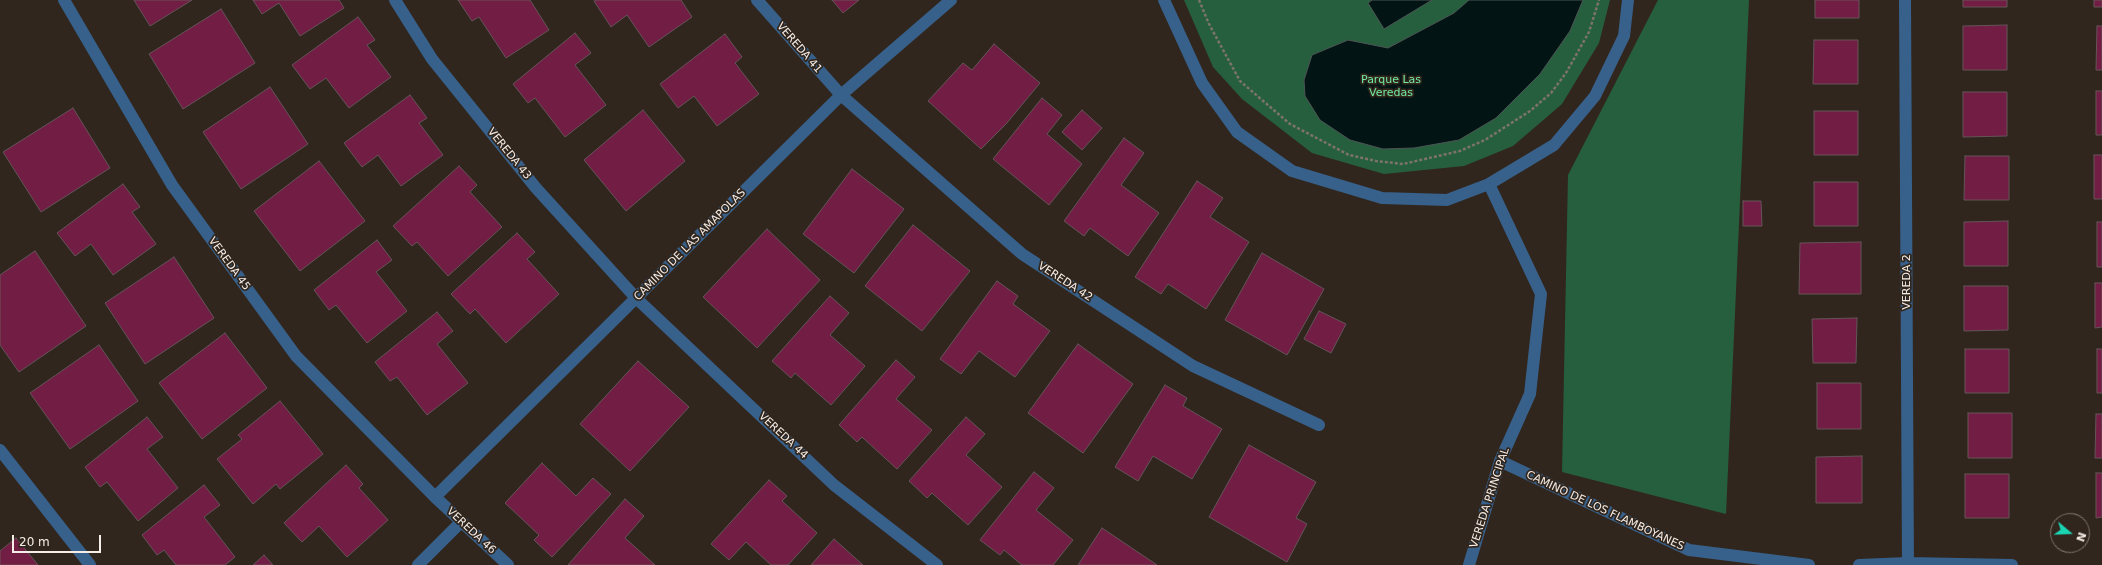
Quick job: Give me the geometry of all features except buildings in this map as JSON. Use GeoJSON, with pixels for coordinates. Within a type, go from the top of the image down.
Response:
{"type":"FeatureCollection","features":[{"type":"Feature","properties":{"kind":"street","name":"VEREDA 45"},"geometry":{"type":"LineString","coordinates":[[64,0],[172,185],[296,356],[435,497]]}},
{"type":"Feature","properties":{"kind":"street","name":"VEREDA 43"},"geometry":{"type":"LineString","coordinates":[[395,0],[432,59],[536,188],[636,298]]}},
{"type":"Feature","properties":{"kind":"street","name":"VEREDA 41"},"geometry":{"type":"LineString","coordinates":[[757,0],[841,95]]}},
{"type":"Feature","properties":{"kind":"street","name":"CAMINO DE LAS AMAPOLAS"},"geometry":{"type":"LineString","coordinates":[[435,497],[841,95],[951,0]]}},
{"type":"Feature","properties":{"kind":"street"},"geometry":{"type":"LineString","coordinates":[[1164,0],[1202,82],[1237,132],[1292,171],[1382,198],[1446,200],[1489,184],[1554,145],[1594,96],[1624,36],[1628,0]]}},
{"type":"Feature","properties":{"kind":"street","name":"VEREDA 2"},"geometry":{"type":"LineString","coordinates":[[1906,0],[1908,564]]}},
{"type":"Feature","properties":{"kind":"street","name":"VEREDA 42"},"geometry":{"type":"LineString","coordinates":[[841,95],[1022,254],[1193,366],[1318,425]]}},
{"type":"Feature","properties":{"kind":"street","name":"VEREDA PRINCIPAL"},"geometry":{"type":"LineString","coordinates":[[1469,565],[1500,461],[1530,394],[1541,294],[1489,184]]}},
{"type":"Feature","properties":{"kind":"street","name":"VEREDA 44"},"geometry":{"type":"LineString","coordinates":[[636,298],[834,485],[937,565]]}},
{"type":"Feature","properties":{"kind":"street"},"geometry":{"type":"LineString","coordinates":[[0,450],[90,565]]}},
{"type":"Feature","properties":{"kind":"street","name":"CAMINO DE LOS FLAMBOYANES"},"geometry":{"type":"LineString","coordinates":[[1500,461],[1689,550],[1809,565]]}},
{"type":"Feature","properties":{"kind":"street","name":"VEREDA 46"},"geometry":{"type":"LineString","coordinates":[[435,497],[508,565]]}},
{"type":"Feature","properties":{"kind":"street"},"geometry":{"type":"LineString","coordinates":[[418,565],[461,522]]}},
{"type":"Feature","properties":{"kind":"street"},"geometry":{"type":"LineString","coordinates":[[1859,565],[2012,565]]}},
{"type":"Feature","properties":{"kind":"path"},"geometry":{"type":"LineString","coordinates":[[1199,0],[1209,24],[1240,81],[1290,124],[1349,155],[1376,161],[1403,164],[1460,151],[1485,140],[1530,111],[1552,93],[1566,73],[1589,32],[1599,0]]}},
{"type":"Feature","properties":{"kind":"green space","name":"Parque Las Veredas"},"geometry":{"type":"Polygon","coordinates":[[[1184,0],[1610,0],[1599,43],[1562,104],[1513,146],[1464,166],[1384,174],[1312,153],[1242,99],[1213,67],[1184,0]]]}},
{"type":"Feature","properties":{"kind":"green space"},"geometry":{"type":"Polygon","coordinates":[[[1658,0],[1749,0],[1726,514],[1562,472],[1568,175],[1658,0]]]}},
{"type":"Feature","properties":{"kind":"shaded area"},"geometry":{"type":"Polygon","coordinates":[[[1372,0],[1432,0],[1384,29],[1368,3],[1372,0]]]}},
{"type":"Feature","properties":{"kind":"shaded area"},"geometry":{"type":"Polygon","coordinates":[[[1469,0],[1583,0],[1570,31],[1540,74],[1496,118],[1459,140],[1414,148],[1383,149],[1350,140],[1320,120],[1305,96],[1304,80],[1312,55],[1348,40],[1388,48],[1454,13],[1469,0]]]}}]}
